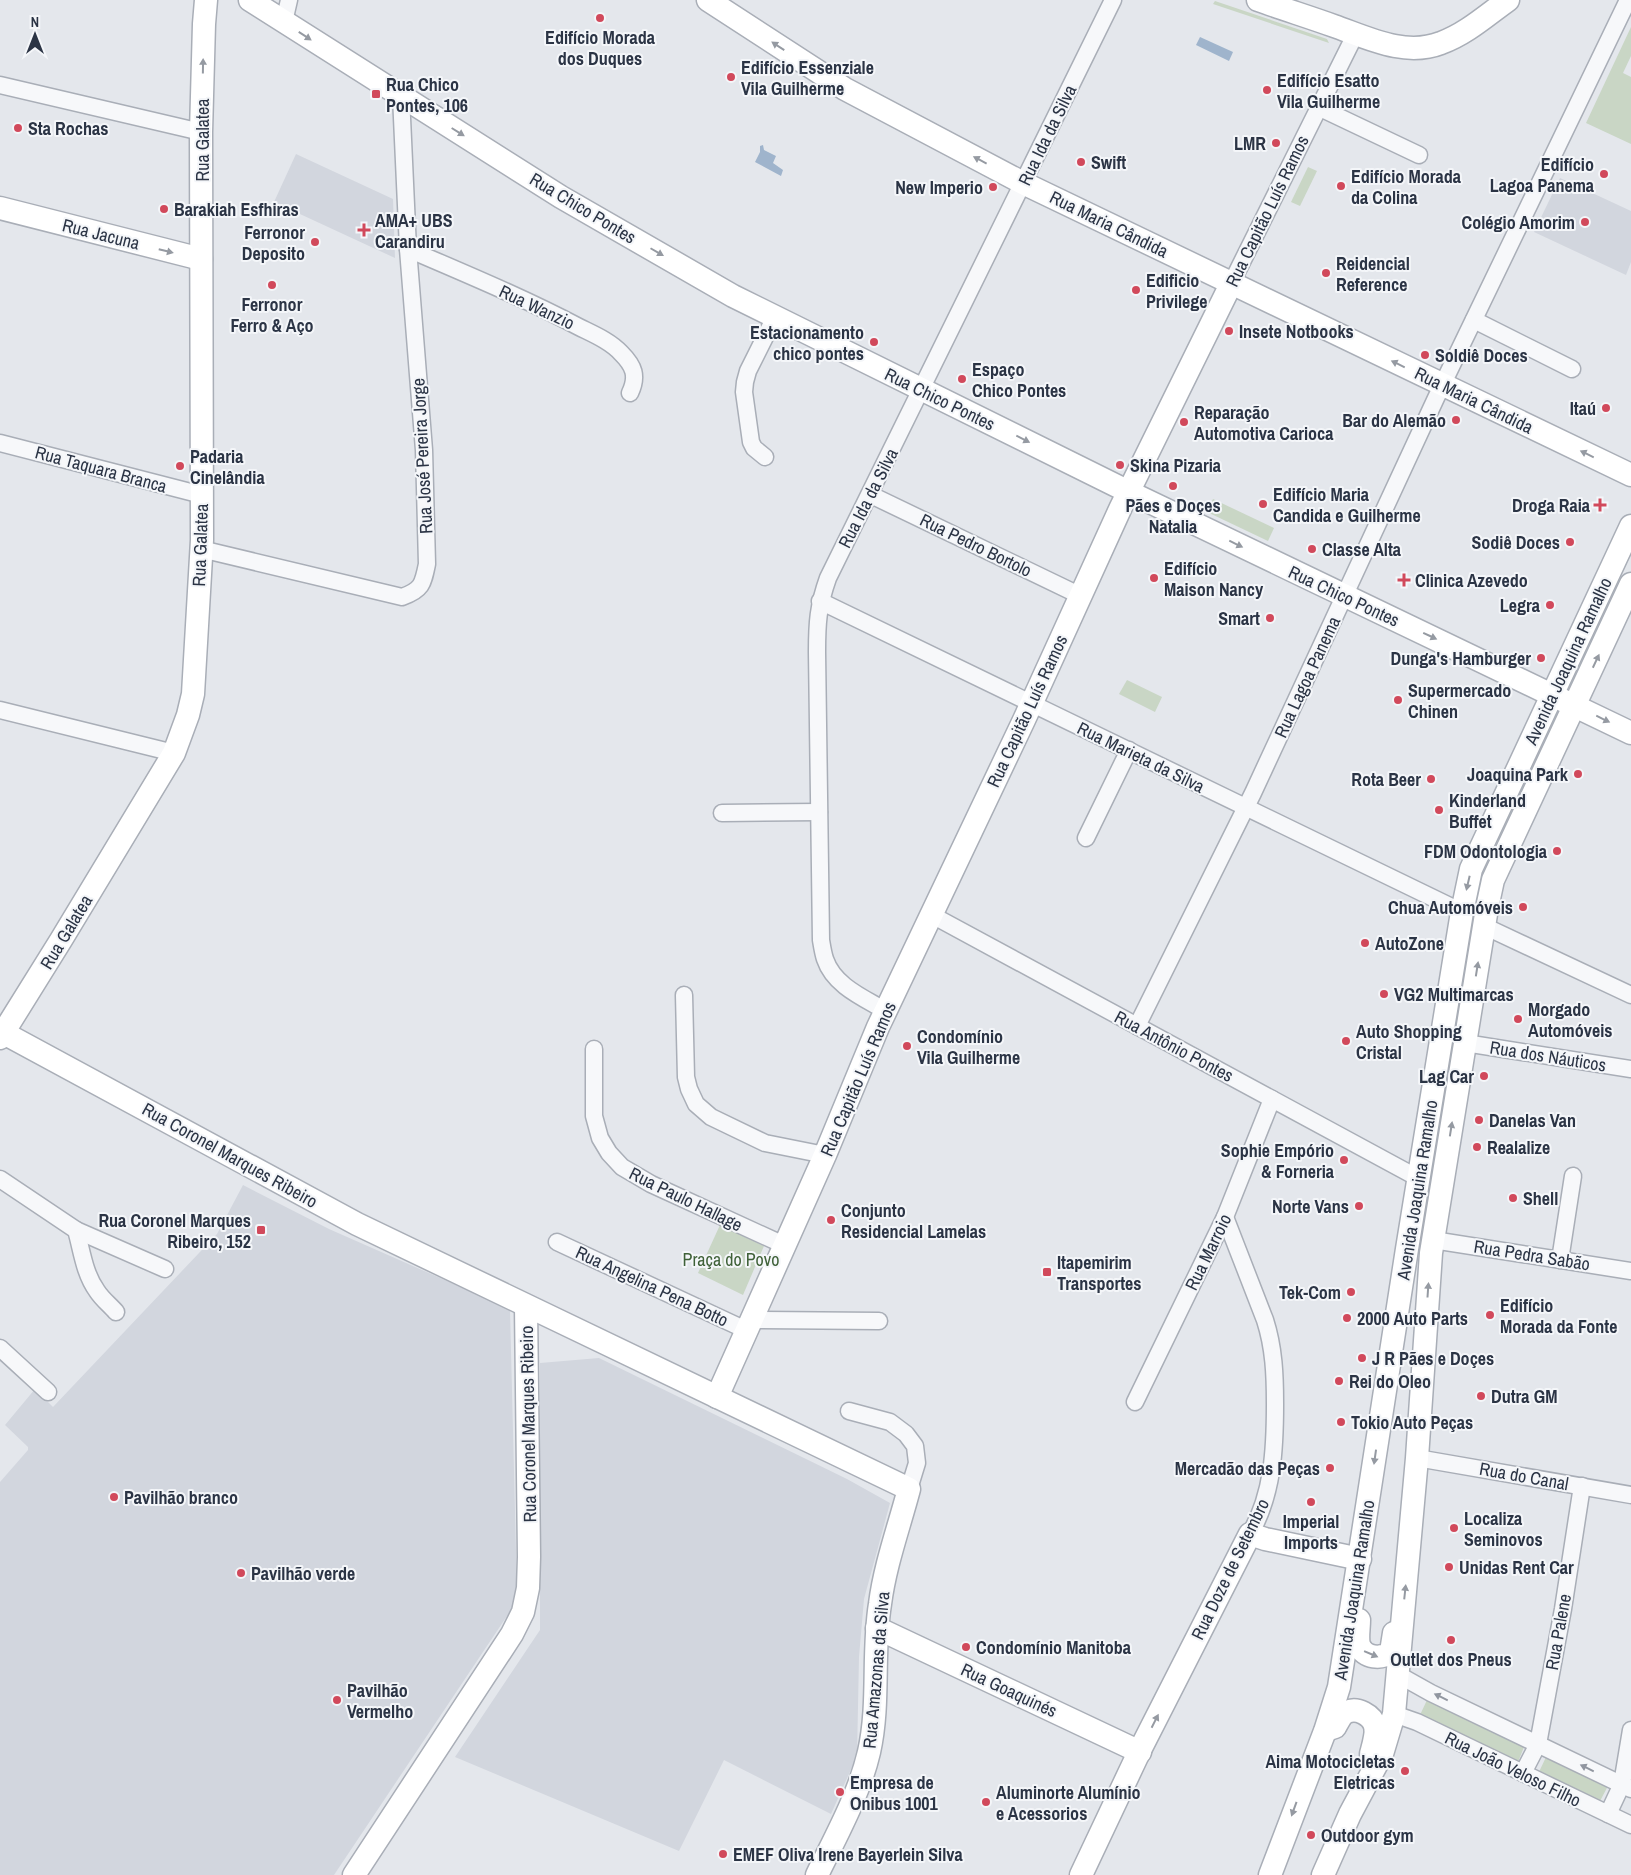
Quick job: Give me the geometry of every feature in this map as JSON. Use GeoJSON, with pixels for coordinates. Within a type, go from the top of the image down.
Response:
{"type":"FeatureCollection","features":[{"type":"Feature","properties":{"kind":"main road","name":"Rua Galatea"},"geometry":{"type":"LineString","coordinates":[[1,1034],[61,940],[174,753],[194,694],[202,495],[201,132],[206,0]]}},
{"type":"Feature","properties":{"kind":"main road","name":"Rua Chico Pontes"},"geometry":{"type":"LineString","coordinates":[[250,0],[561,197],[733,296],[1129,492],[1631,733]]}},
{"type":"Feature","properties":{"kind":"main road"},"geometry":{"type":"LineString","coordinates":[[1258,0],[1394,46],[1424,48],[1441,44],[1463,33],[1508,0]]}},
{"type":"Feature","properties":{"kind":"main road","name":"Rua Maria Cândida"},"geometry":{"type":"LineString","coordinates":[[711,1],[845,89],[1023,183],[1631,475]]}},
{"type":"Feature","properties":{"kind":"main road","name":"Rua Jacuna"},"geometry":{"type":"LineString","coordinates":[[0,208],[202,260]]}},
{"type":"Feature","properties":{"kind":"main road","name":"Rua Capitão Luís Ramos"},"geometry":{"type":"LineString","coordinates":[[717,1397],[930,914],[1129,492],[1231,284]]}},
{"type":"Feature","properties":{"kind":"main road","name":"Avenida Joaquina Ramalho"},"geometry":{"type":"LineString","coordinates":[[1270,1875],[1325,1731],[1339,1687],[1418,1178],[1462,912],[1471,869],[1631,526]]}},
{"type":"Feature","properties":{"kind":"main road","name":"Avenida Joaquina Ramalho"},"geometry":{"type":"LineString","coordinates":[[1323,1875],[1350,1814],[1382,1754],[1394,1714],[1417,1458],[1433,1240],[1493,880],[1631,584]]}},
{"type":"Feature","properties":{"kind":"main road","name":"Rua Coronel Marques Ribeiro"},"geometry":{"type":"LineString","coordinates":[[1,1034],[357,1224],[526,1306],[530,1557],[528,1588],[523,1612],[512,1634],[354,1875]]}},
{"type":"Feature","properties":{"kind":"main road"},"geometry":{"type":"LineString","coordinates":[[526,1306],[909,1489]]}},
{"type":"Feature","properties":{"kind":"main road","name":"Rua Amazonas da Silva"},"geometry":{"type":"LineString","coordinates":[[817,1875],[857,1791],[869,1752],[875,1709],[878,1628],[884,1582],[909,1489]]}},
{"type":"Feature","properties":{"kind":"main road"},"geometry":{"type":"LineString","coordinates":[[1250,1534],[1358,1568],[1362,1590],[1359,1645],[1368,1655],[1386,1656],[1391,1652],[1395,1627],[1402,1619]]}},
{"type":"Feature","properties":{"kind":"main road","name":"Rua Doze de Setembro"},"geometry":{"type":"LineString","coordinates":[[1081,1875],[1140,1752],[1250,1534]]}},
{"type":"Feature","properties":{"kind":"main road","name":"Rua Goaquinés"},"geometry":{"type":"LineString","coordinates":[[878,1628],[1140,1752]]}},
{"type":"Feature","properties":{"kind":"main road"},"geometry":{"type":"LineString","coordinates":[[1325,1731],[1335,1727],[1343,1714],[1354,1710],[1364,1713],[1375,1725],[1371,1755],[1350,1798],[1350,1814]]}},
{"type":"Feature","properties":{"kind":"street"},"geometry":{"type":"LineString","coordinates":[[284,22],[289,0]]}},
{"type":"Feature","properties":{"kind":"street","name":"Rua Ida da Silva"},"geometry":{"type":"LineString","coordinates":[[886,1011],[843,985],[832,973],[825,959],[821,940],[817,652],[817,618],[820,601],[828,578],[871,495],[1113,0]]}},
{"type":"Feature","properties":{"kind":"street","name":"Rua Lagoa Panema"},"geometry":{"type":"LineString","coordinates":[[1137,1026],[1246,808],[1442,385],[1628,0]]}},
{"type":"Feature","properties":{"kind":"street","name":"Rua Capitão Luís Ramos"},"geometry":{"type":"LineString","coordinates":[[1231,284],[1356,34]]}},
{"type":"Feature","properties":{"kind":"street"},"geometry":{"type":"LineString","coordinates":[[0,85],[201,132]]}},
{"type":"Feature","properties":{"kind":"street","name":"Rua José Pereira Jorge"},"geometry":{"type":"LineString","coordinates":[[201,549],[402,597],[415,592],[424,582],[427,564],[424,450],[408,249],[401,96]]}},
{"type":"Feature","properties":{"kind":"street"},"geometry":{"type":"LineString","coordinates":[[1318,107],[1419,155]]}},
{"type":"Feature","properties":{"kind":"street","name":"Rua Wanzio"},"geometry":{"type":"LineString","coordinates":[[408,249],[559,316],[609,342],[621,352],[635,375],[635,383],[630,393]]}},
{"type":"Feature","properties":{"kind":"street"},"geometry":{"type":"LineString","coordinates":[[765,457],[754,448],[751,442],[744,392],[748,371],[776,317]]}},
{"type":"Feature","properties":{"kind":"street"},"geometry":{"type":"LineString","coordinates":[[1474,320],[1572,369]]}},
{"type":"Feature","properties":{"kind":"street","name":"Rua Taquara Branca"},"geometry":{"type":"LineString","coordinates":[[0,443],[202,495]]}},
{"type":"Feature","properties":{"kind":"street","name":"Rua Pedro Bortolo"},"geometry":{"type":"LineString","coordinates":[[871,495],[1080,596]]}},
{"type":"Feature","properties":{"kind":"street","name":"Rua Marieta da Silva"},"geometry":{"type":"LineString","coordinates":[[820,601],[1462,912]]}},
{"type":"Feature","properties":{"kind":"street"},"geometry":{"type":"LineString","coordinates":[[0,710],[174,753]]}},
{"type":"Feature","properties":{"kind":"street"},"geometry":{"type":"LineString","coordinates":[[1086,838],[1129,750]]}},
{"type":"Feature","properties":{"kind":"street"},"geometry":{"type":"LineString","coordinates":[[722,813],[819,812]]}},
{"type":"Feature","properties":{"kind":"street","name":"Rua Antônio Pontes"},"geometry":{"type":"LineString","coordinates":[[930,914],[1418,1178]]}},
{"type":"Feature","properties":{"kind":"street"},"geometry":{"type":"LineString","coordinates":[[1484,926],[1631,995]]}},
{"type":"Feature","properties":{"kind":"street"},"geometry":{"type":"LineString","coordinates":[[684,995],[686,1077],[688,1089],[696,1104],[711,1117],[765,1143],[825,1155]]}},
{"type":"Feature","properties":{"kind":"street","name":"Rua dos Náuticos"},"geometry":{"type":"LineString","coordinates":[[1465,1043],[1630,1068]]}},
{"type":"Feature","properties":{"kind":"street","name":"Rua Paulo Hallage"},"geometry":{"type":"LineString","coordinates":[[594,1049],[594,1116],[600,1138],[609,1154],[622,1168],[650,1184],[784,1245]]}},
{"type":"Feature","properties":{"kind":"street","name":"Rua Marroio"},"geometry":{"type":"LineString","coordinates":[[1135,1402],[1225,1217],[1272,1099]]}},
{"type":"Feature","properties":{"kind":"street"},"geometry":{"type":"LineString","coordinates":[[1560,1260],[1573,1176]]}},
{"type":"Feature","properties":{"kind":"street"},"geometry":{"type":"LineString","coordinates":[[0,1179],[76,1230],[165,1270]]}},
{"type":"Feature","properties":{"kind":"street","name":"Rua Doze de Setembro"},"geometry":{"type":"LineString","coordinates":[[1225,1217],[1271,1338],[1275,1371],[1274,1442],[1271,1473],[1264,1503],[1250,1534]]}},
{"type":"Feature","properties":{"kind":"street"},"geometry":{"type":"LineString","coordinates":[[76,1230],[90,1280],[116,1312]]}},
{"type":"Feature","properties":{"kind":"street","name":"Rua Pedra Sabão"},"geometry":{"type":"LineString","coordinates":[[1433,1240],[1631,1271]]}},
{"type":"Feature","properties":{"kind":"street","name":"Rua Angelina Pena Botto"},"geometry":{"type":"LineString","coordinates":[[558,1242],[749,1325]]}},
{"type":"Feature","properties":{"kind":"street"},"geometry":{"type":"LineString","coordinates":[[749,1325],[878,1321]]}},
{"type":"Feature","properties":{"kind":"street"},"geometry":{"type":"LineString","coordinates":[[0,1348],[48,1392]]}},
{"type":"Feature","properties":{"kind":"street","name":"Rua Amazonas da Silva"},"geometry":{"type":"LineString","coordinates":[[849,1411],[890,1422],[906,1434],[914,1446],[917,1463],[909,1489]]}},
{"type":"Feature","properties":{"kind":"street","name":"Rua do Canal"},"geometry":{"type":"LineString","coordinates":[[1417,1458],[1631,1495]]}},
{"type":"Feature","properties":{"kind":"street","name":"Rua Palene"},"geometry":{"type":"LineString","coordinates":[[1523,1774],[1538,1744],[1582,1486]]}},
{"type":"Feature","properties":{"kind":"street","name":"Rua João Veloso Filho"},"geometry":{"type":"LineString","coordinates":[[1398,1674],[1626,1787]]}},
{"type":"Feature","properties":{"kind":"street","name":"Rua João Veloso Filho"},"geometry":{"type":"LineString","coordinates":[[1394,1714],[1416,1722],[1631,1825]]}},
{"type":"Feature","properties":{"kind":"street"},"geometry":{"type":"LineString","coordinates":[[1608,1814],[1626,1787],[1631,1730]]}},
{"type":"Feature","properties":{"kind":"shaded area","name":"AMA+ UBS Carandiru"},"geometry":{"type":"Polygon","coordinates":[[[296,154],[393,199],[395,258],[274,202],[296,154]]]}},
{"type":"Feature","properties":{"kind":"shaded area","name":"Colégio Amorim"},"geometry":{"type":"Polygon","coordinates":[[[1560,178],[1631,211],[1631,262],[1626,275],[1534,232],[1560,178]]]}},
{"type":"Feature","properties":{"kind":"shaded area"},"geometry":{"type":"Polygon","coordinates":[[[243,1185],[329,1229],[506,1307],[510,1311],[517,1591],[511,1610],[334,1875],[0,1875],[0,1482],[28,1450],[28,1447],[5,1425],[35,1389],[53,1407],[217,1234],[243,1185]]]}},
{"type":"Feature","properties":{"kind":"shaded area"},"geometry":{"type":"Polygon","coordinates":[[[599,1358],[847,1479],[890,1503],[864,1599],[859,1657],[857,1756],[831,1814],[724,1760],[679,1851],[455,1757],[540,1630],[540,1363],[599,1358]]]}},
{"type":"Feature","properties":{"kind":"green space"},"geometry":{"type":"Polygon","coordinates":[[[1215,1],[1327,39],[1329,43],[1213,4],[1215,1]]]}},
{"type":"Feature","properties":{"kind":"green space"},"geometry":{"type":"Polygon","coordinates":[[[1631,27],[1631,56],[1623,73],[1631,77],[1631,144],[1586,123],[1631,27]]]}},
{"type":"Feature","properties":{"kind":"green space"},"geometry":{"type":"Polygon","coordinates":[[[1308,167],[1317,171],[1300,206],[1291,202],[1308,167]]]}},
{"type":"Feature","properties":{"kind":"green space"},"geometry":{"type":"Polygon","coordinates":[[[1213,499],[1274,528],[1268,541],[1207,512],[1213,499]]]}},
{"type":"Feature","properties":{"kind":"green space"},"geometry":{"type":"Polygon","coordinates":[[[1127,680],[1162,697],[1155,712],[1119,694],[1127,680]]]}},
{"type":"Feature","properties":{"kind":"green space","name":"Praça do Povo"},"geometry":{"type":"Polygon","coordinates":[[[720,1225],[764,1246],[743,1295],[698,1273],[720,1225]]]}},
{"type":"Feature","properties":{"kind":"green space"},"geometry":{"type":"Polygon","coordinates":[[[1427,1700],[1524,1747],[1518,1762],[1420,1715],[1427,1700]]]}},
{"type":"Feature","properties":{"kind":"green space"},"geometry":{"type":"Polygon","coordinates":[[[1546,1757],[1608,1786],[1600,1801],[1539,1772],[1546,1757]]]}},
{"type":"Feature","properties":{"kind":"water"},"geometry":{"type":"Polygon","coordinates":[[[1200,37],[1233,52],[1229,61],[1196,45],[1200,37]]]}},
{"type":"Feature","properties":{"kind":"water"},"geometry":{"type":"Polygon","coordinates":[[[763,145],[764,150],[776,156],[773,163],[783,170],[781,176],[755,162],[760,152],[760,146],[763,145]]]}},
{"type":"Feature","properties":{"kind":"place","name":"Edifício Morada dos Duques"},"geometry":{"type":"Point","coordinates":[600,18]}},
{"type":"Feature","properties":{"kind":"place","name":"Edifício Essenziale Vila Guilherme"},"geometry":{"type":"Point","coordinates":[731,77]}},
{"type":"Feature","properties":{"kind":"place","name":"Edifício Esatto Vila Guilherme"},"geometry":{"type":"Point","coordinates":[1267,90]}},
{"type":"Feature","properties":{"kind":"place","name":"Rua Chico Pontes, 106"},"geometry":{"type":"Point","coordinates":[376,94]}},
{"type":"Feature","properties":{"kind":"place","name":"Sta Rochas"},"geometry":{"type":"Point","coordinates":[18,128]}},
{"type":"Feature","properties":{"kind":"place","name":"LMR"},"geometry":{"type":"Point","coordinates":[1276,143]}},
{"type":"Feature","properties":{"kind":"place","name":"Swift"},"geometry":{"type":"Point","coordinates":[1081,162]}},
{"type":"Feature","properties":{"kind":"place","name":"Edifício Lagoa Panema"},"geometry":{"type":"Point","coordinates":[1604,174]}},
{"type":"Feature","properties":{"kind":"place","name":"Edifício Morada da Colina"},"geometry":{"type":"Point","coordinates":[1341,186]}},
{"type":"Feature","properties":{"kind":"place","name":"New Imperio"},"geometry":{"type":"Point","coordinates":[993,187]}},
{"type":"Feature","properties":{"kind":"place","name":"Barakiah Esfhiras"},"geometry":{"type":"Point","coordinates":[164,209]}},
{"type":"Feature","properties":{"kind":"place","name":"Colégio Amorim"},"geometry":{"type":"Point","coordinates":[1585,222]}},
{"type":"Feature","properties":{"kind":"place","name":"AMA+ UBS Carandiru"},"geometry":{"type":"Point","coordinates":[364,230]}},
{"type":"Feature","properties":{"kind":"place","name":"Ferronor Deposito"},"geometry":{"type":"Point","coordinates":[315,242]}},
{"type":"Feature","properties":{"kind":"place","name":"Reidencial Reference"},"geometry":{"type":"Point","coordinates":[1326,273]}},
{"type":"Feature","properties":{"kind":"place","name":"Ferronor Ferro & Aço"},"geometry":{"type":"Point","coordinates":[272,285]}},
{"type":"Feature","properties":{"kind":"place","name":"Edificio Privilege"},"geometry":{"type":"Point","coordinates":[1136,290]}},
{"type":"Feature","properties":{"kind":"place","name":"Insete Notbooks"},"geometry":{"type":"Point","coordinates":[1229,331]}},
{"type":"Feature","properties":{"kind":"place","name":"Estacionamento chico pontes"},"geometry":{"type":"Point","coordinates":[874,342]}},
{"type":"Feature","properties":{"kind":"place","name":"Soldiê Doces"},"geometry":{"type":"Point","coordinates":[1425,355]}},
{"type":"Feature","properties":{"kind":"place","name":"Espaço Chico Pontes"},"geometry":{"type":"Point","coordinates":[962,379]}},
{"type":"Feature","properties":{"kind":"place","name":"Itaú"},"geometry":{"type":"Point","coordinates":[1606,408]}},
{"type":"Feature","properties":{"kind":"place","name":"Bar do Alemão"},"geometry":{"type":"Point","coordinates":[1456,420]}},
{"type":"Feature","properties":{"kind":"place","name":"Reparação Automotiva Carioca"},"geometry":{"type":"Point","coordinates":[1184,422]}},
{"type":"Feature","properties":{"kind":"place","name":"Skina Pizaria"},"geometry":{"type":"Point","coordinates":[1120,465]}},
{"type":"Feature","properties":{"kind":"place","name":"Padaria Cinelândia"},"geometry":{"type":"Point","coordinates":[180,466]}},
{"type":"Feature","properties":{"kind":"place","name":"Pães e Doçes Natalia"},"geometry":{"type":"Point","coordinates":[1173,486]}},
{"type":"Feature","properties":{"kind":"place","name":"Edifício Maria Candida e Guilherme"},"geometry":{"type":"Point","coordinates":[1263,504]}},
{"type":"Feature","properties":{"kind":"place","name":"Droga Raia"},"geometry":{"type":"Point","coordinates":[1600,505]}},
{"type":"Feature","properties":{"kind":"place","name":"Sodiê Doces"},"geometry":{"type":"Point","coordinates":[1570,542]}},
{"type":"Feature","properties":{"kind":"place","name":"Classe Alta"},"geometry":{"type":"Point","coordinates":[1312,549]}},
{"type":"Feature","properties":{"kind":"place","name":"Edifício Maison Nancy"},"geometry":{"type":"Point","coordinates":[1154,578]}},
{"type":"Feature","properties":{"kind":"place","name":"Clinica Azevedo"},"geometry":{"type":"Point","coordinates":[1404,580]}},
{"type":"Feature","properties":{"kind":"place","name":"Legra"},"geometry":{"type":"Point","coordinates":[1550,605]}},
{"type":"Feature","properties":{"kind":"place","name":"Smart"},"geometry":{"type":"Point","coordinates":[1270,618]}},
{"type":"Feature","properties":{"kind":"place","name":"Dunga's Hamburger"},"geometry":{"type":"Point","coordinates":[1541,658]}},
{"type":"Feature","properties":{"kind":"place","name":"Supermercado Chinen"},"geometry":{"type":"Point","coordinates":[1398,700]}},
{"type":"Feature","properties":{"kind":"place","name":"Joaquina Park"},"geometry":{"type":"Point","coordinates":[1578,774]}},
{"type":"Feature","properties":{"kind":"place","name":"Rota Beer"},"geometry":{"type":"Point","coordinates":[1431,779]}},
{"type":"Feature","properties":{"kind":"place","name":"Kinderland Buffet"},"geometry":{"type":"Point","coordinates":[1439,810]}},
{"type":"Feature","properties":{"kind":"place","name":"FDM Odontologia"},"geometry":{"type":"Point","coordinates":[1557,851]}},
{"type":"Feature","properties":{"kind":"place","name":"Chua Automóveis"},"geometry":{"type":"Point","coordinates":[1523,907]}},
{"type":"Feature","properties":{"kind":"place","name":"AutoZone"},"geometry":{"type":"Point","coordinates":[1365,943]}},
{"type":"Feature","properties":{"kind":"place","name":"VG2 Multimarcas"},"geometry":{"type":"Point","coordinates":[1384,994]}},
{"type":"Feature","properties":{"kind":"place","name":"Morgado Automóveis"},"geometry":{"type":"Point","coordinates":[1518,1019]}},
{"type":"Feature","properties":{"kind":"place","name":"Auto Shopping Cristal"},"geometry":{"type":"Point","coordinates":[1346,1041]}},
{"type":"Feature","properties":{"kind":"place","name":"Condomínio Vila Guilherme"},"geometry":{"type":"Point","coordinates":[907,1046]}},
{"type":"Feature","properties":{"kind":"place","name":"Lag Car"},"geometry":{"type":"Point","coordinates":[1484,1076]}},
{"type":"Feature","properties":{"kind":"place","name":"Danelas Van"},"geometry":{"type":"Point","coordinates":[1479,1120]}},
{"type":"Feature","properties":{"kind":"place","name":"Realalize"},"geometry":{"type":"Point","coordinates":[1477,1147]}},
{"type":"Feature","properties":{"kind":"place","name":"Sophie Empório & Forneria"},"geometry":{"type":"Point","coordinates":[1344,1160]}},
{"type":"Feature","properties":{"kind":"place","name":"Shell"},"geometry":{"type":"Point","coordinates":[1513,1198]}},
{"type":"Feature","properties":{"kind":"place","name":"Norte Vans"},"geometry":{"type":"Point","coordinates":[1359,1206]}},
{"type":"Feature","properties":{"kind":"place","name":"Conjunto Residencial Lamelas"},"geometry":{"type":"Point","coordinates":[831,1220]}},
{"type":"Feature","properties":{"kind":"place","name":"Rua Coronel Marques Ribeiro, 152"},"geometry":{"type":"Point","coordinates":[261,1230]}},
{"type":"Feature","properties":{"kind":"place","name":"Itapemirim Transportes"},"geometry":{"type":"Point","coordinates":[1047,1272]}},
{"type":"Feature","properties":{"kind":"place","name":"Tek-Com"},"geometry":{"type":"Point","coordinates":[1351,1292]}},
{"type":"Feature","properties":{"kind":"place","name":"Edifício Morada da Fonte"},"geometry":{"type":"Point","coordinates":[1490,1315]}},
{"type":"Feature","properties":{"kind":"place","name":"2000 Auto Parts"},"geometry":{"type":"Point","coordinates":[1347,1318]}},
{"type":"Feature","properties":{"kind":"place","name":"J R Pães e Doçes"},"geometry":{"type":"Point","coordinates":[1362,1358]}},
{"type":"Feature","properties":{"kind":"place","name":"Rei do Oleo"},"geometry":{"type":"Point","coordinates":[1339,1381]}},
{"type":"Feature","properties":{"kind":"place","name":"Dutra GM"},"geometry":{"type":"Point","coordinates":[1481,1396]}},
{"type":"Feature","properties":{"kind":"place","name":"Tokio Auto Peças"},"geometry":{"type":"Point","coordinates":[1341,1422]}},
{"type":"Feature","properties":{"kind":"place","name":"Mercadão das Peças"},"geometry":{"type":"Point","coordinates":[1330,1468]}},
{"type":"Feature","properties":{"kind":"place","name":"Pavilhão branco"},"geometry":{"type":"Point","coordinates":[114,1497]}},
{"type":"Feature","properties":{"kind":"place","name":"Imperial Imports"},"geometry":{"type":"Point","coordinates":[1311,1502]}},
{"type":"Feature","properties":{"kind":"place","name":"Localiza Seminovos"},"geometry":{"type":"Point","coordinates":[1454,1528]}},
{"type":"Feature","properties":{"kind":"place","name":"Unidas Rent Car"},"geometry":{"type":"Point","coordinates":[1449,1567]}},
{"type":"Feature","properties":{"kind":"place","name":"Pavilhão verde"},"geometry":{"type":"Point","coordinates":[241,1573]}},
{"type":"Feature","properties":{"kind":"place","name":"Outlet dos Pneus"},"geometry":{"type":"Point","coordinates":[1451,1640]}},
{"type":"Feature","properties":{"kind":"place","name":"Condomínio Manitoba"},"geometry":{"type":"Point","coordinates":[966,1647]}},
{"type":"Feature","properties":{"kind":"place","name":"Pavilhão Vermelho"},"geometry":{"type":"Point","coordinates":[337,1700]}},
{"type":"Feature","properties":{"kind":"place","name":"Aima Motocicletas Eletricas"},"geometry":{"type":"Point","coordinates":[1405,1771]}},
{"type":"Feature","properties":{"kind":"place","name":"Empresa de Onibus 1001"},"geometry":{"type":"Point","coordinates":[840,1792]}},
{"type":"Feature","properties":{"kind":"place","name":"Aluminorte Alumínio e Acessorios"},"geometry":{"type":"Point","coordinates":[986,1802]}},
{"type":"Feature","properties":{"kind":"place","name":"Outdoor gym"},"geometry":{"type":"Point","coordinates":[1311,1835]}},
{"type":"Feature","properties":{"kind":"place","name":"EMEF Oliva Irene Bayerlein Silva"},"geometry":{"type":"Point","coordinates":[723,1854]}}]}
